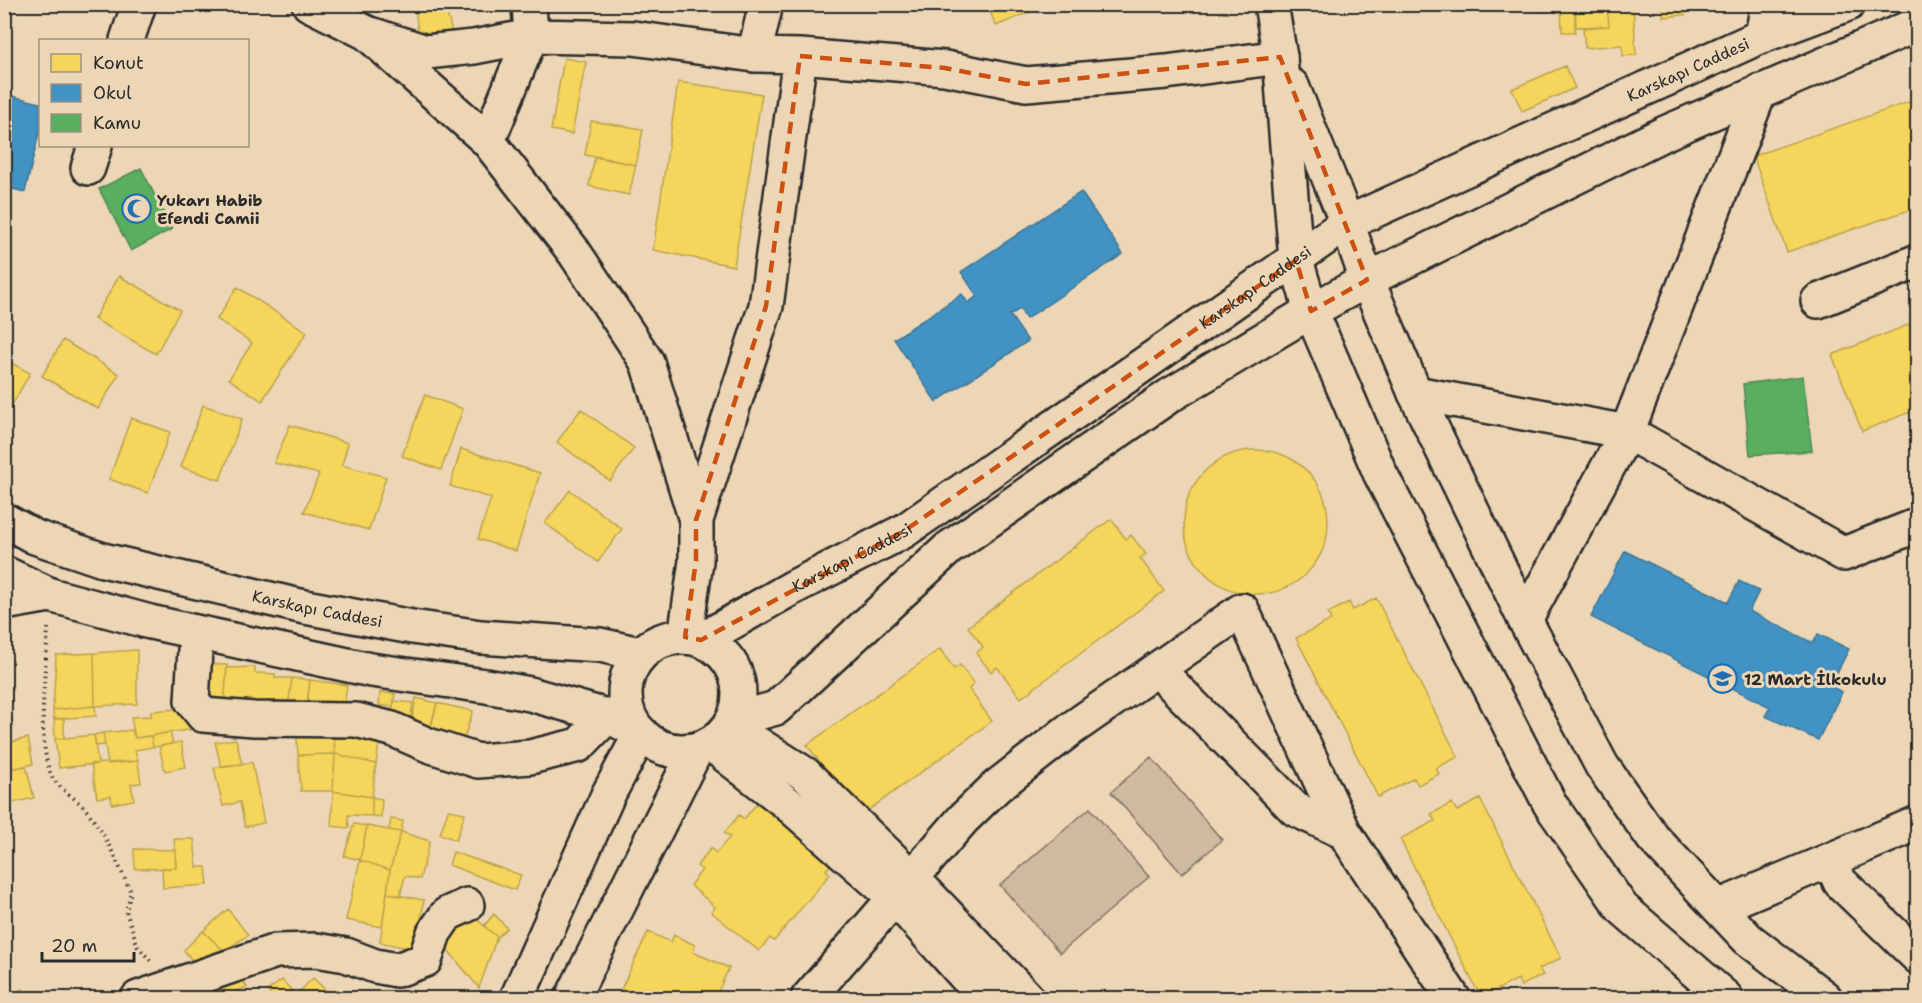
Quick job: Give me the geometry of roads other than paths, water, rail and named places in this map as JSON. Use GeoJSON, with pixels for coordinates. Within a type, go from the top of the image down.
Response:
{"type":"FeatureCollection","features":[{"type":"Feature","properties":{"kind":"main road"},"geometry":{"type":"LineString","coordinates":[[127,39],[139,4]]}},
{"type":"Feature","properties":{"kind":"main road"},"geometry":{"type":"LineString","coordinates":[[309,4],[366,33],[426,52],[474,47],[530,20],[633,38],[754,55],[800,56],[945,68],[1026,84],[1166,72],[1280,57]]}},
{"type":"Feature","properties":{"kind":"main road"},"geometry":{"type":"LineString","coordinates":[[754,55],[766,4]]}},
{"type":"Feature","properties":{"kind":"main road"},"geometry":{"type":"LineString","coordinates":[[1271,4],[1280,57],[1296,260],[1311,311],[1380,473],[1550,804],[1622,908],[1726,999]]}},
{"type":"Feature","properties":{"kind":"main road"},"geometry":{"type":"LineString","coordinates":[[1762,36],[1768,4]]}},
{"type":"Feature","properties":{"kind":"main road","name":"Karskapı Caddesi"},"geometry":{"type":"LineString","coordinates":[[693,638],[904,531],[1347,223],[1762,36],[1848,4]]}},
{"type":"Feature","properties":{"kind":"main road"},"geometry":{"type":"LineString","coordinates":[[488,141],[530,20]]}},
{"type":"Feature","properties":{"kind":"main road"},"geometry":{"type":"LineString","coordinates":[[4,573],[50,595],[196,633],[371,670],[530,694],[607,716],[638,732],[648,741],[663,748],[679,751],[716,737],[776,708],[949,548],[1169,396],[1311,311],[1368,280],[1663,134],[1917,24]]}},
{"type":"Feature","properties":{"kind":"main road"},"geometry":{"type":"LineString","coordinates":[[366,33],[488,141],[574,252],[647,362],[696,520],[693,638]]}},
{"type":"Feature","properties":{"kind":"main road"},"geometry":{"type":"LineString","coordinates":[[696,520],[766,306],[800,56]]}},
{"type":"Feature","properties":{"kind":"main road"},"geometry":{"type":"LineString","coordinates":[[1280,57],[1415,393],[1525,620],[1602,766],[1653,838],[1748,939],[1814,995]]}},
{"type":"Feature","properties":{"kind":"main road"},"geometry":{"type":"LineString","coordinates":[[1525,620],[1627,432],[1760,91]]}},
{"type":"Feature","properties":{"kind":"main road"},"geometry":{"type":"LineString","coordinates":[[1818,301],[1917,261]]}},
{"type":"Feature","properties":{"kind":"main road"},"geometry":{"type":"LineString","coordinates":[[1415,393],[1627,432],[1844,554],[1917,525]]}},
{"type":"Feature","properties":{"kind":"main road","name":"Karskapı Caddesi"},"geometry":{"type":"LineString","coordinates":[[4,520],[34,537],[102,560],[300,606],[481,637],[600,645],[640,654]]}},
{"type":"Feature","properties":{"kind":"main road"},"geometry":{"type":"LineString","coordinates":[[4,603],[50,595]]}},
{"type":"Feature","properties":{"kind":"main road"},"geometry":{"type":"LineString","coordinates":[[808,999],[963,819],[996,787],[1068,731],[1242,610],[1344,832],[1453,999]]}},
{"type":"Feature","properties":{"kind":"main road"},"geometry":{"type":"LineString","coordinates":[[196,633],[192,701],[203,715],[254,719],[356,720],[392,729],[428,745],[478,761],[530,757],[579,745],[607,716]]}},
{"type":"Feature","properties":{"kind":"main road"},"geometry":{"type":"LineString","coordinates":[[572,999],[716,737],[738,705],[740,689],[728,659],[716,648],[693,638],[669,638],[653,644],[640,654],[625,683],[628,716],[638,732]]}},
{"type":"Feature","properties":{"kind":"main road"},"geometry":{"type":"LineString","coordinates":[[1157,669],[1295,809],[1344,832]]}},
{"type":"Feature","properties":{"kind":"main road"},"geometry":{"type":"LineString","coordinates":[[517,999],[638,732]]}},
{"type":"Feature","properties":{"kind":"main road"},"geometry":{"type":"LineString","coordinates":[[716,737],[788,804],[904,888],[1027,999]]}},
{"type":"Feature","properties":{"kind":"main road"},"geometry":{"type":"LineString","coordinates":[[1718,908],[1917,823]]}},
{"type":"Feature","properties":{"kind":"main road"},"geometry":{"type":"LineString","coordinates":[[1830,860],[1840,882],[1917,957]]}},
{"type":"Feature","properties":{"kind":"main road"},"geometry":{"type":"LineString","coordinates":[[904,888],[985,999]]}},
{"type":"Feature","properties":{"kind":"main road"},"geometry":{"type":"LineString","coordinates":[[138,999],[276,951],[316,950],[346,956],[375,966],[396,984],[425,960],[434,933],[447,914],[467,905]]}},
{"type":"Feature","properties":{"kind":"place","name":"Yukarı Habib Efendi Camii"},"geometry":{"type":"Point","coordinates":[136,209]}},
{"type":"Feature","properties":{"kind":"place","name":"12 Mart İlkokulu"},"geometry":{"type":"Point","coordinates":[1723,679]}}]}
